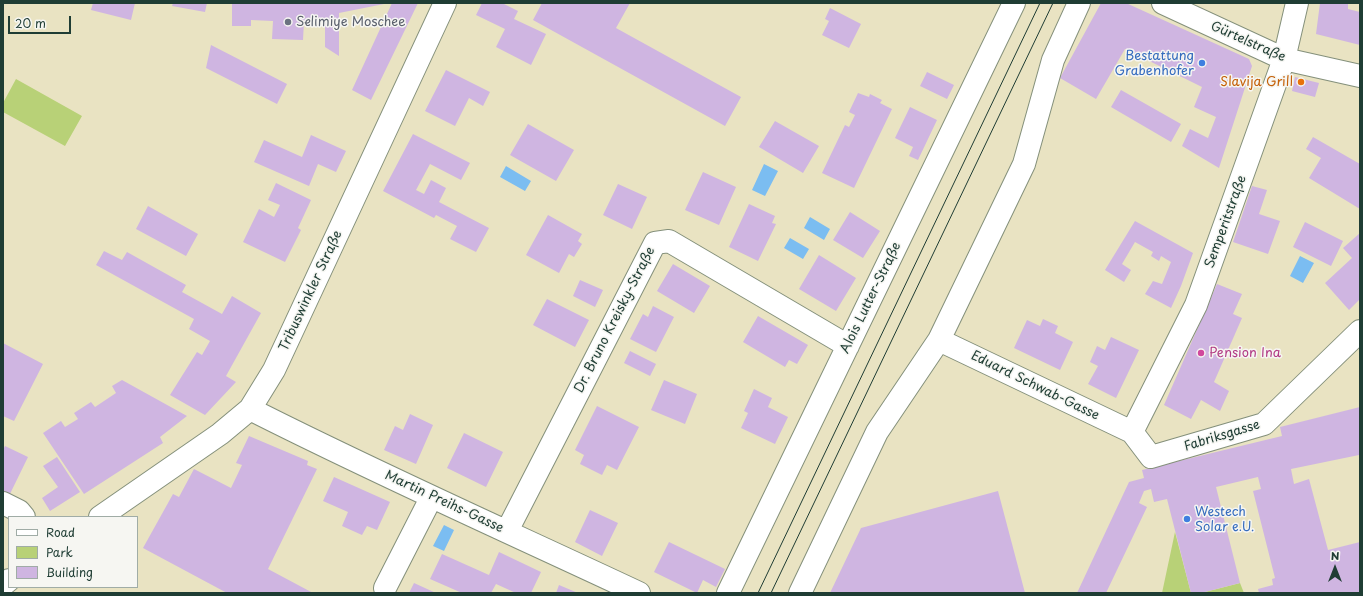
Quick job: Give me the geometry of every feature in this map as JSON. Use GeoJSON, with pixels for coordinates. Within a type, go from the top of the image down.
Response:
{"type":"FeatureCollection","features":[{"type":"Feature","properties":{"kind":"street","name":"Tribuswinkler Straße"},"geometry":{"type":"LineString","coordinates":[[101,516],[220,434],[250,409],[274,370],[446,3]]}},
{"type":"Feature","properties":{"kind":"street","name":"Alois Lutter-Straße"},"geometry":{"type":"LineString","coordinates":[[728,593],[1014,3]]}},
{"type":"Feature","properties":{"kind":"street"},"geometry":{"type":"LineString","coordinates":[[800,593],[877,432],[939,340],[1024,164],[1053,60],[1079,3]]}},
{"type":"Feature","properties":{"kind":"street","name":"Gürtelstraße"},"geometry":{"type":"LineString","coordinates":[[1163,3],[1284,59],[1360,76]]}},
{"type":"Feature","properties":{"kind":"street","name":"Semperitstraße"},"geometry":{"type":"LineString","coordinates":[[1132,432],[1196,305],[1284,59],[1297,3]]}},
{"type":"Feature","properties":{"kind":"street","name":"Dr. Bruno Kreisky-Straße"},"geometry":{"type":"LineString","coordinates":[[507,531],[655,242],[669,241],[848,346]]}},
{"type":"Feature","properties":{"kind":"street","name":"Fabriksgasse"},"geometry":{"type":"LineString","coordinates":[[1132,432],[1151,457],[1264,424],[1360,330]]}},
{"type":"Feature","properties":{"kind":"street","name":"Eduard Schwab-Gasse"},"geometry":{"type":"LineString","coordinates":[[939,340],[1132,432]]}},
{"type":"Feature","properties":{"kind":"street","name":"Martin Preihs-Gasse"},"geometry":{"type":"LineString","coordinates":[[250,409],[431,498],[507,531],[639,593]]}},
{"type":"Feature","properties":{"kind":"street"},"geometry":{"type":"LineString","coordinates":[[385,588],[431,498]]}},
{"type":"Feature","properties":{"kind":"street"},"geometry":{"type":"LineString","coordinates":[[3,503],[19,511],[23,516]]}},
{"type":"Feature","properties":{"kind":"green space"},"geometry":{"type":"Polygon","coordinates":[[[16,79],[82,116],[65,146],[3,112],[3,103],[16,79]]]}},
{"type":"Feature","properties":{"kind":"green space"},"geometry":{"type":"Polygon","coordinates":[[[1175,532],[1191,593],[1162,593],[1175,532]]]}},
{"type":"Feature","properties":{"kind":"green space"},"geometry":{"type":"Polygon","coordinates":[[[1240,583],[1244,593],[1201,593],[1240,583]]]}},
{"type":"Feature","properties":{"kind":"water"},"geometry":{"type":"Polygon","coordinates":[[[764,164],[778,171],[765,196],[752,190],[764,164]]]}},
{"type":"Feature","properties":{"kind":"water"},"geometry":{"type":"Polygon","coordinates":[[[506,166],[531,181],[525,191],[500,177],[506,166]]]}},
{"type":"Feature","properties":{"kind":"water"},"geometry":{"type":"Polygon","coordinates":[[[810,217],[830,229],[824,240],[804,228],[810,217]]]}},
{"type":"Feature","properties":{"kind":"water"},"geometry":{"type":"Polygon","coordinates":[[[790,238],[809,249],[803,259],[784,248],[790,238]]]}},
{"type":"Feature","properties":{"kind":"water"},"geometry":{"type":"Polygon","coordinates":[[[1300,256],[1314,263],[1303,283],[1290,276],[1300,256]]]}},
{"type":"Feature","properties":{"kind":"water"},"geometry":{"type":"Polygon","coordinates":[[[444,525],[454,530],[444,551],[433,546],[444,525]]]}},
{"type":"Feature","properties":{"kind":"building"},"geometry":{"type":"Polygon","coordinates":[[[93,3],[135,3],[131,20],[91,10],[93,3]]]}},
{"type":"Feature","properties":{"kind":"building"},"geometry":{"type":"Polygon","coordinates":[[[173,3],[207,3],[205,12],[172,6],[173,3]]]}},
{"type":"Feature","properties":{"kind":"building"},"geometry":{"type":"Polygon","coordinates":[[[232,3],[384,4],[339,13],[339,56],[325,47],[325,22],[304,21],[303,40],[272,39],[273,21],[251,20],[251,26],[232,26],[232,3]]]}},
{"type":"Feature","properties":{"kind":"building"},"geometry":{"type":"Polygon","coordinates":[[[392,3],[418,3],[371,100],[352,90],[392,3]]]}},
{"type":"Feature","properties":{"kind":"building"},"geometry":{"type":"Polygon","coordinates":[[[482,3],[502,3],[518,11],[514,19],[546,34],[531,65],[496,47],[505,29],[476,15],[482,3]]]}},
{"type":"Feature","properties":{"kind":"building"},"geometry":{"type":"Polygon","coordinates":[[[542,3],[630,3],[616,28],[741,97],[725,126],[533,20],[542,3]]]}},
{"type":"Feature","properties":{"kind":"building"},"geometry":{"type":"Polygon","coordinates":[[[1101,3],[1126,3],[1249,59],[1252,66],[1219,168],[1182,146],[1190,129],[1208,138],[1216,117],[1194,107],[1202,87],[1125,49],[1096,99],[1060,78],[1101,3]]]}},
{"type":"Feature","properties":{"kind":"building"},"geometry":{"type":"Polygon","coordinates":[[[1320,3],[1348,3],[1348,9],[1360,12],[1360,45],[1316,34],[1320,3]]]}},
{"type":"Feature","properties":{"kind":"building"},"geometry":{"type":"Polygon","coordinates":[[[830,8],[861,24],[849,48],[822,35],[829,21],[825,19],[830,8]]]}},
{"type":"Feature","properties":{"kind":"building"},"geometry":{"type":"Polygon","coordinates":[[[211,45],[287,84],[277,104],[206,68],[211,45]]]}},
{"type":"Feature","properties":{"kind":"building"},"geometry":{"type":"Polygon","coordinates":[[[446,70],[490,92],[483,106],[469,98],[455,126],[425,111],[446,70]]]}},
{"type":"Feature","properties":{"kind":"building"},"geometry":{"type":"Polygon","coordinates":[[[927,72],[954,85],[947,99],[920,86],[927,72]]]}},
{"type":"Feature","properties":{"kind":"building"},"geometry":{"type":"Polygon","coordinates":[[[1295,77],[1319,83],[1315,97],[1292,91],[1295,77]]]}},
{"type":"Feature","properties":{"kind":"building"},"geometry":{"type":"Polygon","coordinates":[[[1121,90],[1181,124],[1171,142],[1111,107],[1121,90]]]}},
{"type":"Feature","properties":{"kind":"building"},"geometry":{"type":"Polygon","coordinates":[[[858,93],[869,97],[870,94],[882,100],[880,103],[892,109],[854,188],[822,173],[845,125],[849,127],[855,115],[849,112],[858,93]]]}},
{"type":"Feature","properties":{"kind":"building"},"geometry":{"type":"Polygon","coordinates":[[[910,107],[937,120],[918,160],[909,156],[913,147],[895,138],[910,107]]]}},
{"type":"Feature","properties":{"kind":"building"},"geometry":{"type":"Polygon","coordinates":[[[775,121],[819,146],[803,173],[759,147],[775,121]]]}},
{"type":"Feature","properties":{"kind":"building"},"geometry":{"type":"Polygon","coordinates":[[[528,124],[574,150],[556,181],[510,155],[528,124]]]}},
{"type":"Feature","properties":{"kind":"building"},"geometry":{"type":"Polygon","coordinates":[[[413,134],[470,163],[461,180],[430,164],[416,190],[424,194],[431,180],[446,188],[439,202],[489,228],[476,252],[450,239],[457,226],[436,215],[434,218],[383,191],[413,134]]]}},
{"type":"Feature","properties":{"kind":"building"},"geometry":{"type":"Polygon","coordinates":[[[311,135],[346,151],[336,172],[318,164],[309,186],[254,162],[264,140],[302,157],[311,135]]]}},
{"type":"Feature","properties":{"kind":"building"},"geometry":{"type":"Polygon","coordinates":[[[1313,137],[1360,164],[1360,209],[1309,178],[1321,158],[1306,149],[1313,137]]]}},
{"type":"Feature","properties":{"kind":"building"},"geometry":{"type":"Polygon","coordinates":[[[703,172],[736,187],[719,225],[685,210],[703,172]]]}},
{"type":"Feature","properties":{"kind":"building"},"geometry":{"type":"Polygon","coordinates":[[[276,183],[311,200],[298,228],[301,230],[285,262],[243,242],[259,209],[274,217],[280,205],[268,200],[276,183]]]}},
{"type":"Feature","properties":{"kind":"building"},"geometry":{"type":"Polygon","coordinates":[[[618,184],[647,197],[632,229],[603,215],[618,184]]]}},
{"type":"Feature","properties":{"kind":"building"},"geometry":{"type":"Polygon","coordinates":[[[1252,186],[1267,190],[1259,214],[1280,221],[1268,254],[1233,242],[1252,186]]]}},
{"type":"Feature","properties":{"kind":"building"},"geometry":{"type":"Polygon","coordinates":[[[749,204],[775,216],[772,223],[776,224],[758,261],[729,247],[749,204]]]}},
{"type":"Feature","properties":{"kind":"building"},"geometry":{"type":"Polygon","coordinates":[[[148,206],[198,234],[186,256],[136,229],[148,206]]]}},
{"type":"Feature","properties":{"kind":"building"},"geometry":{"type":"Polygon","coordinates":[[[850,212],[880,231],[863,258],[833,240],[850,212]]]}},
{"type":"Feature","properties":{"kind":"building"},"geometry":{"type":"Polygon","coordinates":[[[548,215],[582,234],[578,241],[582,244],[574,257],[569,254],[559,273],[526,255],[548,215]]]}},
{"type":"Feature","properties":{"kind":"building"},"geometry":{"type":"Polygon","coordinates":[[[1135,221],[1193,253],[1171,308],[1145,294],[1153,281],[1162,284],[1171,262],[1161,256],[1159,261],[1151,256],[1153,252],[1135,242],[1122,264],[1131,270],[1124,282],[1105,270],[1135,221]]]}},
{"type":"Feature","properties":{"kind":"building"},"geometry":{"type":"Polygon","coordinates":[[[1305,222],[1343,241],[1331,266],[1293,247],[1305,222]]]}},
{"type":"Feature","properties":{"kind":"building"},"geometry":{"type":"Polygon","coordinates":[[[1360,233],[1360,299],[1349,310],[1325,283],[1352,258],[1343,248],[1360,233]]]}},
{"type":"Feature","properties":{"kind":"building"},"geometry":{"type":"Polygon","coordinates":[[[104,251],[122,260],[127,252],[186,285],[182,292],[222,314],[232,296],[261,313],[226,376],[236,382],[205,415],[170,395],[197,352],[202,355],[210,341],[189,329],[194,319],[96,265],[104,251]]]}},
{"type":"Feature","properties":{"kind":"building"},"geometry":{"type":"Polygon","coordinates":[[[819,255],[856,278],[836,311],[799,289],[819,255]]]}},
{"type":"Feature","properties":{"kind":"building"},"geometry":{"type":"Polygon","coordinates":[[[673,264],[710,286],[694,313],[657,291],[673,264]]]}},
{"type":"Feature","properties":{"kind":"building"},"geometry":{"type":"Polygon","coordinates":[[[580,280],[603,290],[595,307],[573,296],[580,280]]]}},
{"type":"Feature","properties":{"kind":"building"},"geometry":{"type":"Polygon","coordinates":[[[1217,284],[1242,294],[1233,314],[1242,318],[1214,382],[1229,391],[1220,411],[1201,400],[1191,419],[1164,405],[1217,284]]]}},
{"type":"Feature","properties":{"kind":"building"},"geometry":{"type":"Polygon","coordinates":[[[547,299],[589,320],[575,347],[533,325],[547,299]]]}},
{"type":"Feature","properties":{"kind":"building"},"geometry":{"type":"Polygon","coordinates":[[[653,306],[674,317],[656,352],[630,339],[643,314],[648,317],[653,306]]]}},
{"type":"Feature","properties":{"kind":"building"},"geometry":{"type":"Polygon","coordinates":[[[758,316],[808,345],[797,364],[789,360],[785,367],[743,342],[758,316]]]}},
{"type":"Feature","properties":{"kind":"building"},"geometry":{"type":"Polygon","coordinates":[[[1043,319],[1058,326],[1055,333],[1073,342],[1060,370],[1014,348],[1027,320],[1040,326],[1043,319]]]}},
{"type":"Feature","properties":{"kind":"building"},"geometry":{"type":"Polygon","coordinates":[[[1111,337],[1139,350],[1116,398],[1088,384],[1098,366],[1090,362],[1097,346],[1105,350],[1111,337]]]}},
{"type":"Feature","properties":{"kind":"building"},"geometry":{"type":"Polygon","coordinates":[[[3,343],[43,364],[14,421],[3,416],[3,343]]]}},
{"type":"Feature","properties":{"kind":"building"},"geometry":{"type":"Polygon","coordinates":[[[630,351],[656,364],[650,376],[624,363],[630,351]]]}},
{"type":"Feature","properties":{"kind":"building"},"geometry":{"type":"Polygon","coordinates":[[[122,380],[187,416],[160,437],[163,443],[84,494],[43,433],[61,421],[65,427],[78,419],[74,413],[91,402],[95,407],[116,393],[112,386],[122,380]]]}},
{"type":"Feature","properties":{"kind":"building"},"geometry":{"type":"Polygon","coordinates":[[[664,380],[697,394],[685,424],[651,410],[664,380]]]}},
{"type":"Feature","properties":{"kind":"building"},"geometry":{"type":"Polygon","coordinates":[[[754,389],[772,398],[768,407],[788,417],[775,444],[741,428],[748,413],[744,411],[754,389]]]}},
{"type":"Feature","properties":{"kind":"building"},"geometry":{"type":"Polygon","coordinates":[[[597,406],[639,427],[617,470],[607,465],[602,475],[580,464],[584,455],[575,450],[597,406]]]}},
{"type":"Feature","properties":{"kind":"building"},"geometry":{"type":"Polygon","coordinates":[[[1360,407],[1360,459],[1359,455],[1291,469],[1294,484],[1309,479],[1328,550],[1360,542],[1360,593],[1259,593],[1258,589],[1273,585],[1272,579],[1275,578],[1253,491],[1261,489],[1258,477],[1216,487],[1240,583],[1201,593],[1191,593],[1167,499],[1154,502],[1151,489],[1144,491],[1139,503],[1147,507],[1106,593],[1077,593],[1129,482],[1144,478],[1142,470],[1282,436],[1280,427],[1360,407]]]}},
{"type":"Feature","properties":{"kind":"building"},"geometry":{"type":"Polygon","coordinates":[[[410,414],[433,425],[416,464],[384,450],[395,426],[403,430],[410,414]]]}},
{"type":"Feature","properties":{"kind":"building"},"geometry":{"type":"Polygon","coordinates":[[[464,433],[503,452],[486,487],[447,468],[464,433]]]}},
{"type":"Feature","properties":{"kind":"building"},"geometry":{"type":"Polygon","coordinates":[[[249,436],[308,461],[307,465],[317,469],[268,569],[313,593],[227,593],[143,548],[173,494],[179,497],[194,469],[231,488],[242,465],[236,463],[249,436]]]}},
{"type":"Feature","properties":{"kind":"building"},"geometry":{"type":"Polygon","coordinates":[[[5,446],[28,457],[8,498],[3,495],[3,450],[5,446]]]}},
{"type":"Feature","properties":{"kind":"building"},"geometry":{"type":"Polygon","coordinates":[[[57,457],[80,492],[50,511],[42,498],[58,487],[43,466],[57,457]]]}},
{"type":"Feature","properties":{"kind":"building"},"geometry":{"type":"Polygon","coordinates":[[[334,477],[390,502],[377,530],[367,526],[362,535],[342,526],[348,512],[323,501],[334,477]]]}},
{"type":"Feature","properties":{"kind":"building"},"geometry":{"type":"Polygon","coordinates":[[[998,491],[1025,593],[830,593],[861,528],[998,491]]]}},
{"type":"Feature","properties":{"kind":"building"},"geometry":{"type":"Polygon","coordinates":[[[590,510],[618,523],[602,556],[575,542],[590,510]]]}},
{"type":"Feature","properties":{"kind":"building"},"geometry":{"type":"Polygon","coordinates":[[[669,542],[725,569],[716,587],[703,580],[697,593],[654,572],[669,542]]]}},
{"type":"Feature","properties":{"kind":"building"},"geometry":{"type":"Polygon","coordinates":[[[499,552],[541,572],[531,593],[516,593],[496,584],[491,593],[462,593],[430,579],[442,554],[489,575],[499,552]]]}},
{"type":"Feature","properties":{"kind":"building"},"geometry":{"type":"Polygon","coordinates":[[[414,583],[436,593],[409,593],[414,583]]]}},
{"type":"Feature","properties":{"kind":"building"},"geometry":{"type":"Polygon","coordinates":[[[559,585],[578,593],[556,593],[559,585]]]}},
{"type":"Feature","properties":{"kind":"tram line"},"geometry":{"type":"LineString","coordinates":[[758,593],[1040,3]]}},
{"type":"Feature","properties":{"kind":"tram line"},"geometry":{"type":"LineString","coordinates":[[771,593],[1053,3]]}},
{"type":"Feature","properties":{"kind":"place","name":"Selimiye Moschee"},"geometry":{"type":"Point","coordinates":[288,22]}},
{"type":"Feature","properties":{"kind":"place","name":"Bestattung Grabenhofer"},"geometry":{"type":"Point","coordinates":[1202,63]}},
{"type":"Feature","properties":{"kind":"place","name":"Slavija Grill"},"geometry":{"type":"Point","coordinates":[1301,82]}},
{"type":"Feature","properties":{"kind":"place","name":"Pension Ina"},"geometry":{"type":"Point","coordinates":[1201,353]}},
{"type":"Feature","properties":{"kind":"place","name":"Westech Solar e.U."},"geometry":{"type":"Point","coordinates":[1187,519]}}]}
